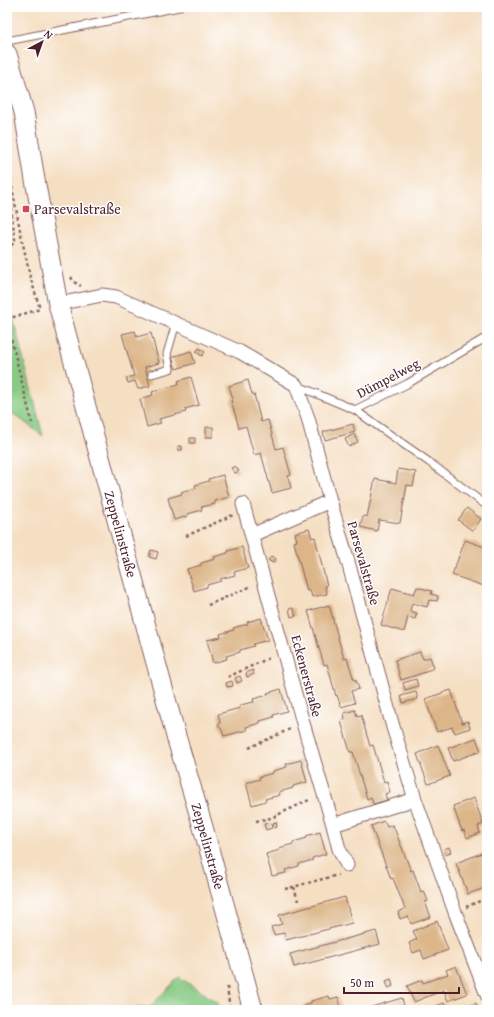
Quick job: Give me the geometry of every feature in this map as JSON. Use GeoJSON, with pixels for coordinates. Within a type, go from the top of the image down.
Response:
{"type":"FeatureCollection","features":[{"type":"Feature","properties":{"kind":"main road","name":"Zeppelinstraße"},"geometry":{"type":"LineString","coordinates":[[7,54],[24,112],[58,304],[174,728],[204,827],[253,1010]]}},
{"type":"Feature","properties":{"kind":"street"},"geometry":{"type":"LineString","coordinates":[[58,304],[102,295],[116,296],[240,352],[296,386]]}},
{"type":"Feature","properties":{"kind":"street","name":"Parsevalstraße"},"geometry":{"type":"LineString","coordinates":[[296,386],[308,418],[393,727],[415,799],[455,912],[487,995]]}},
{"type":"Feature","properties":{"kind":"street"},"geometry":{"type":"LineString","coordinates":[[252,535],[330,500]]}},
{"type":"Feature","properties":{"kind":"street","name":"Eckenerstraße"},"geometry":{"type":"LineString","coordinates":[[244,507],[303,723],[333,825],[343,870]]}},
{"type":"Feature","properties":{"kind":"street"},"geometry":{"type":"LineString","coordinates":[[333,825],[415,799]]}},
{"type":"Feature","properties":{"kind":"lane"},"geometry":{"type":"LineString","coordinates":[[7,41],[179,7]]}},
{"type":"Feature","properties":{"kind":"lane"},"geometry":{"type":"LineString","coordinates":[[152,374],[170,369],[167,354],[176,323]]}},
{"type":"Feature","properties":{"kind":"lane","name":"Dümpelweg"},"geometry":{"type":"LineString","coordinates":[[296,386],[355,410],[407,384],[487,337]]}},
{"type":"Feature","properties":{"kind":"lane"},"geometry":{"type":"LineString","coordinates":[[355,410],[429,462],[487,506]]}},
{"type":"Feature","properties":{"kind":"path"},"geometry":{"type":"LineString","coordinates":[[7,178],[15,239],[7,254]]}},
{"type":"Feature","properties":{"kind":"path"},"geometry":{"type":"LineString","coordinates":[[69,274],[74,282],[82,286],[90,286],[93,297]]}},
{"type":"Feature","properties":{"kind":"path"},"geometry":{"type":"LineString","coordinates":[[7,319],[58,304]]}},
{"type":"Feature","properties":{"kind":"path"},"geometry":{"type":"LineString","coordinates":[[7,322],[32,423]]}},
{"type":"Feature","properties":{"kind":"path"},"geometry":{"type":"LineString","coordinates":[[186,536],[244,507]]}},
{"type":"Feature","properties":{"kind":"path"},"geometry":{"type":"LineString","coordinates":[[208,605],[264,581]]}},
{"type":"Feature","properties":{"kind":"path"},"geometry":{"type":"LineString","coordinates":[[228,677],[284,652]]}},
{"type":"Feature","properties":{"kind":"path"},"geometry":{"type":"LineString","coordinates":[[249,748],[303,723]]}},
{"type":"Feature","properties":{"kind":"path"},"geometry":{"type":"LineString","coordinates":[[256,822],[271,818],[323,794]]}},
{"type":"Feature","properties":{"kind":"path"},"geometry":{"type":"LineString","coordinates":[[285,889],[343,870]]}},
{"type":"Feature","properties":{"kind":"path"},"geometry":{"type":"LineString","coordinates":[[294,887],[298,901]]}},
{"type":"Feature","properties":{"kind":"path"},"geometry":{"type":"LineString","coordinates":[[455,912],[487,898]]}},
{"type":"Feature","properties":{"kind":"green space"},"geometry":{"type":"Polygon","coordinates":[[[7,295],[43,436],[7,409],[7,295]]]}},
{"type":"Feature","properties":{"kind":"green space"},"geometry":{"type":"Polygon","coordinates":[[[179,977],[218,1003],[219,1010],[84,1010],[150,1007],[179,977]]]}},
{"type":"Feature","properties":{"kind":"building"},"geometry":{"type":"Polygon","coordinates":[[[135,331],[137,337],[151,333],[159,363],[145,367],[150,386],[138,389],[135,381],[128,383],[126,378],[134,376],[122,334],[135,331]]]}},
{"type":"Feature","properties":{"kind":"building"},"geometry":{"type":"Polygon","coordinates":[[[199,348],[205,352],[202,356],[196,352],[199,348]]]}},
{"type":"Feature","properties":{"kind":"building"},"geometry":{"type":"Polygon","coordinates":[[[191,351],[195,363],[176,369],[172,357],[191,351]]]}},
{"type":"Feature","properties":{"kind":"building"},"geometry":{"type":"Polygon","coordinates":[[[191,377],[199,405],[185,409],[186,412],[159,419],[161,423],[147,427],[140,399],[153,395],[152,392],[179,384],[178,381],[191,377]]]}},
{"type":"Feature","properties":{"kind":"building"},"geometry":{"type":"Polygon","coordinates":[[[248,380],[252,394],[254,394],[261,422],[268,420],[276,449],[283,447],[291,475],[288,476],[291,488],[272,493],[261,453],[254,455],[246,426],[239,428],[231,400],[233,399],[229,386],[248,380]]]}},
{"type":"Feature","properties":{"kind":"building"},"geometry":{"type":"Polygon","coordinates":[[[353,424],[355,432],[325,440],[323,432],[353,424]]]}},
{"type":"Feature","properties":{"kind":"building"},"geometry":{"type":"Polygon","coordinates":[[[206,427],[213,427],[213,437],[206,437],[206,427]]]}},
{"type":"Feature","properties":{"kind":"building"},"geometry":{"type":"Polygon","coordinates":[[[354,434],[358,442],[349,447],[345,439],[354,434]]]}},
{"type":"Feature","properties":{"kind":"building"},"geometry":{"type":"Polygon","coordinates":[[[190,438],[195,438],[195,443],[190,443],[190,438]]]}},
{"type":"Feature","properties":{"kind":"building"},"geometry":{"type":"Polygon","coordinates":[[[178,446],[182,446],[182,450],[178,450],[178,446]]]}},
{"type":"Feature","properties":{"kind":"building"},"geometry":{"type":"Polygon","coordinates":[[[235,466],[239,471],[235,473],[231,468],[235,466]]]}},
{"type":"Feature","properties":{"kind":"building"},"geometry":{"type":"Polygon","coordinates":[[[398,469],[416,472],[413,486],[407,485],[400,523],[379,520],[377,531],[360,527],[363,516],[367,517],[375,479],[396,483],[398,469]]]}},
{"type":"Feature","properties":{"kind":"building"},"geometry":{"type":"Polygon","coordinates":[[[223,475],[229,497],[215,501],[215,504],[201,507],[202,510],[187,514],[188,516],[174,520],[168,498],[182,494],[181,492],[196,488],[195,485],[209,481],[208,479],[223,475]]]}},
{"type":"Feature","properties":{"kind":"building"},"geometry":{"type":"Polygon","coordinates":[[[467,508],[481,519],[473,531],[458,520],[467,508]]]}},
{"type":"Feature","properties":{"kind":"building"},"geometry":{"type":"Polygon","coordinates":[[[309,529],[312,538],[315,537],[327,586],[325,586],[327,594],[312,597],[310,590],[307,591],[294,542],[297,541],[295,533],[309,529]]]}},
{"type":"Feature","properties":{"kind":"building"},"geometry":{"type":"Polygon","coordinates":[[[465,540],[487,548],[487,587],[452,575],[465,540]]]}},
{"type":"Feature","properties":{"kind":"building"},"geometry":{"type":"Polygon","coordinates":[[[242,547],[248,568],[234,572],[235,575],[220,579],[221,581],[194,591],[187,569],[215,559],[214,557],[228,553],[228,551],[242,547]]]}},
{"type":"Feature","properties":{"kind":"building"},"geometry":{"type":"Polygon","coordinates":[[[151,550],[158,552],[156,559],[149,557],[151,550]]]}},
{"type":"Feature","properties":{"kind":"building"},"geometry":{"type":"Polygon","coordinates":[[[272,556],[276,559],[273,563],[268,560],[272,556]]]}},
{"type":"Feature","properties":{"kind":"building"},"geometry":{"type":"Polygon","coordinates":[[[417,587],[432,591],[431,594],[438,596],[437,601],[429,600],[427,607],[412,603],[410,611],[417,613],[415,619],[408,617],[404,632],[381,625],[392,588],[414,594],[417,587]]]}},
{"type":"Feature","properties":{"kind":"building"},"geometry":{"type":"Polygon","coordinates":[[[329,605],[344,659],[347,658],[354,680],[356,680],[359,689],[351,691],[355,703],[341,707],[337,695],[336,696],[327,664],[324,665],[308,611],[329,605]]]}},
{"type":"Feature","properties":{"kind":"building"},"geometry":{"type":"Polygon","coordinates":[[[293,608],[296,616],[291,617],[289,609],[293,608]]]}},
{"type":"Feature","properties":{"kind":"building"},"geometry":{"type":"Polygon","coordinates":[[[261,618],[268,640],[253,644],[254,646],[226,656],[227,659],[213,663],[207,640],[221,637],[220,634],[234,630],[233,628],[248,624],[247,622],[261,618]]]}},
{"type":"Feature","properties":{"kind":"building"},"geometry":{"type":"Polygon","coordinates":[[[420,652],[423,659],[430,657],[434,668],[401,680],[395,660],[420,652]]]}},
{"type":"Feature","properties":{"kind":"building"},"geometry":{"type":"Polygon","coordinates":[[[253,670],[254,674],[247,677],[246,673],[253,670]]]}},
{"type":"Feature","properties":{"kind":"building"},"geometry":{"type":"Polygon","coordinates":[[[240,676],[242,681],[237,683],[235,678],[240,676]]]}},
{"type":"Feature","properties":{"kind":"building"},"geometry":{"type":"Polygon","coordinates":[[[416,679],[418,686],[405,690],[403,683],[416,679]]]}},
{"type":"Feature","properties":{"kind":"building"},"geometry":{"type":"Polygon","coordinates":[[[232,681],[233,686],[227,687],[226,683],[232,681]]]}},
{"type":"Feature","properties":{"kind":"building"},"geometry":{"type":"Polygon","coordinates":[[[281,689],[287,711],[273,715],[274,717],[260,721],[260,723],[246,727],[247,730],[224,736],[221,728],[218,726],[220,722],[218,714],[240,708],[240,705],[254,702],[253,699],[268,695],[267,693],[281,689]]]}},
{"type":"Feature","properties":{"kind":"building"},"geometry":{"type":"Polygon","coordinates":[[[451,690],[462,723],[468,721],[470,728],[455,733],[452,727],[437,732],[425,699],[451,690]]]}},
{"type":"Feature","properties":{"kind":"building"},"geometry":{"type":"Polygon","coordinates":[[[416,692],[418,699],[403,703],[401,696],[416,692]]]}},
{"type":"Feature","properties":{"kind":"building"},"geometry":{"type":"Polygon","coordinates":[[[355,710],[357,716],[361,715],[370,746],[373,745],[384,782],[387,781],[390,792],[385,794],[387,800],[373,804],[371,797],[367,799],[353,752],[350,752],[341,721],[345,719],[344,713],[355,710]]]}},
{"type":"Feature","properties":{"kind":"building"},"geometry":{"type":"Polygon","coordinates":[[[476,738],[481,751],[453,761],[448,748],[476,738]]]}},
{"type":"Feature","properties":{"kind":"building"},"geometry":{"type":"Polygon","coordinates":[[[438,745],[450,776],[428,784],[417,754],[438,745]]]}},
{"type":"Feature","properties":{"kind":"building"},"geometry":{"type":"Polygon","coordinates":[[[301,760],[307,782],[279,792],[280,795],[265,799],[266,801],[252,805],[246,783],[260,779],[259,777],[273,773],[273,771],[287,767],[286,764],[301,760]]]}},
{"type":"Feature","properties":{"kind":"building"},"geometry":{"type":"Polygon","coordinates":[[[474,798],[483,824],[478,826],[480,833],[467,838],[464,830],[462,831],[453,806],[474,798]]]}},
{"type":"Feature","properties":{"kind":"building"},"geometry":{"type":"Polygon","coordinates":[[[384,821],[387,827],[393,825],[411,871],[413,870],[421,892],[424,891],[428,901],[425,902],[431,917],[411,924],[408,916],[400,919],[398,912],[405,909],[393,878],[391,879],[371,826],[384,821]]]}},
{"type":"Feature","properties":{"kind":"building"},"geometry":{"type":"Polygon","coordinates":[[[276,822],[277,827],[274,828],[273,823],[276,822]]]}},
{"type":"Feature","properties":{"kind":"building"},"geometry":{"type":"Polygon","coordinates":[[[271,823],[272,828],[266,830],[264,824],[271,823]]]}},
{"type":"Feature","properties":{"kind":"building"},"geometry":{"type":"Polygon","coordinates":[[[320,832],[326,854],[312,858],[313,860],[299,864],[299,866],[285,870],[286,873],[272,876],[266,854],[280,850],[279,848],[293,844],[293,842],[307,838],[306,836],[320,832]]]}},
{"type":"Feature","properties":{"kind":"building"},"geometry":{"type":"Polygon","coordinates":[[[449,847],[451,852],[446,855],[444,849],[449,847]]]}},
{"type":"Feature","properties":{"kind":"building"},"geometry":{"type":"Polygon","coordinates":[[[487,851],[487,887],[468,894],[456,863],[487,851]]]}},
{"type":"Feature","properties":{"kind":"building"},"geometry":{"type":"Polygon","coordinates":[[[345,897],[352,923],[286,940],[284,933],[274,935],[271,927],[282,924],[279,915],[345,897]]]}},
{"type":"Feature","properties":{"kind":"building"},"geometry":{"type":"Polygon","coordinates":[[[437,921],[448,950],[424,959],[421,950],[413,953],[409,943],[417,939],[413,931],[437,921]]]}},
{"type":"Feature","properties":{"kind":"building"},"geometry":{"type":"Polygon","coordinates":[[[376,931],[380,944],[294,967],[290,954],[376,931]]]}},
{"type":"Feature","properties":{"kind":"building"},"geometry":{"type":"Polygon","coordinates":[[[456,966],[467,994],[448,1001],[444,990],[414,1002],[407,986],[422,980],[423,983],[448,974],[446,970],[456,966]]]}},
{"type":"Feature","properties":{"kind":"building"},"geometry":{"type":"Polygon","coordinates":[[[391,979],[393,986],[388,988],[386,981],[391,979]]]}},
{"type":"Feature","properties":{"kind":"building"},"geometry":{"type":"Polygon","coordinates":[[[329,996],[330,999],[338,997],[342,1010],[304,1010],[303,1006],[311,1003],[311,1001],[329,996]]]}},
{"type":"Feature","properties":{"kind":"building"},"geometry":{"type":"Polygon","coordinates":[[[402,998],[405,1010],[361,1010],[402,998]]]}},
{"type":"Feature","properties":{"kind":"building"},"geometry":{"type":"Polygon","coordinates":[[[444,1003],[447,1010],[431,1010],[431,1008],[444,1003]]]}},
{"type":"Feature","properties":{"kind":"building"},"geometry":{"type":"Polygon","coordinates":[[[476,1003],[479,1010],[459,1010],[476,1003]]]}},
{"type":"Feature","properties":{"kind":"place","name":"Parsevalstraße"},"geometry":{"type":"Point","coordinates":[26,209]}}]}
